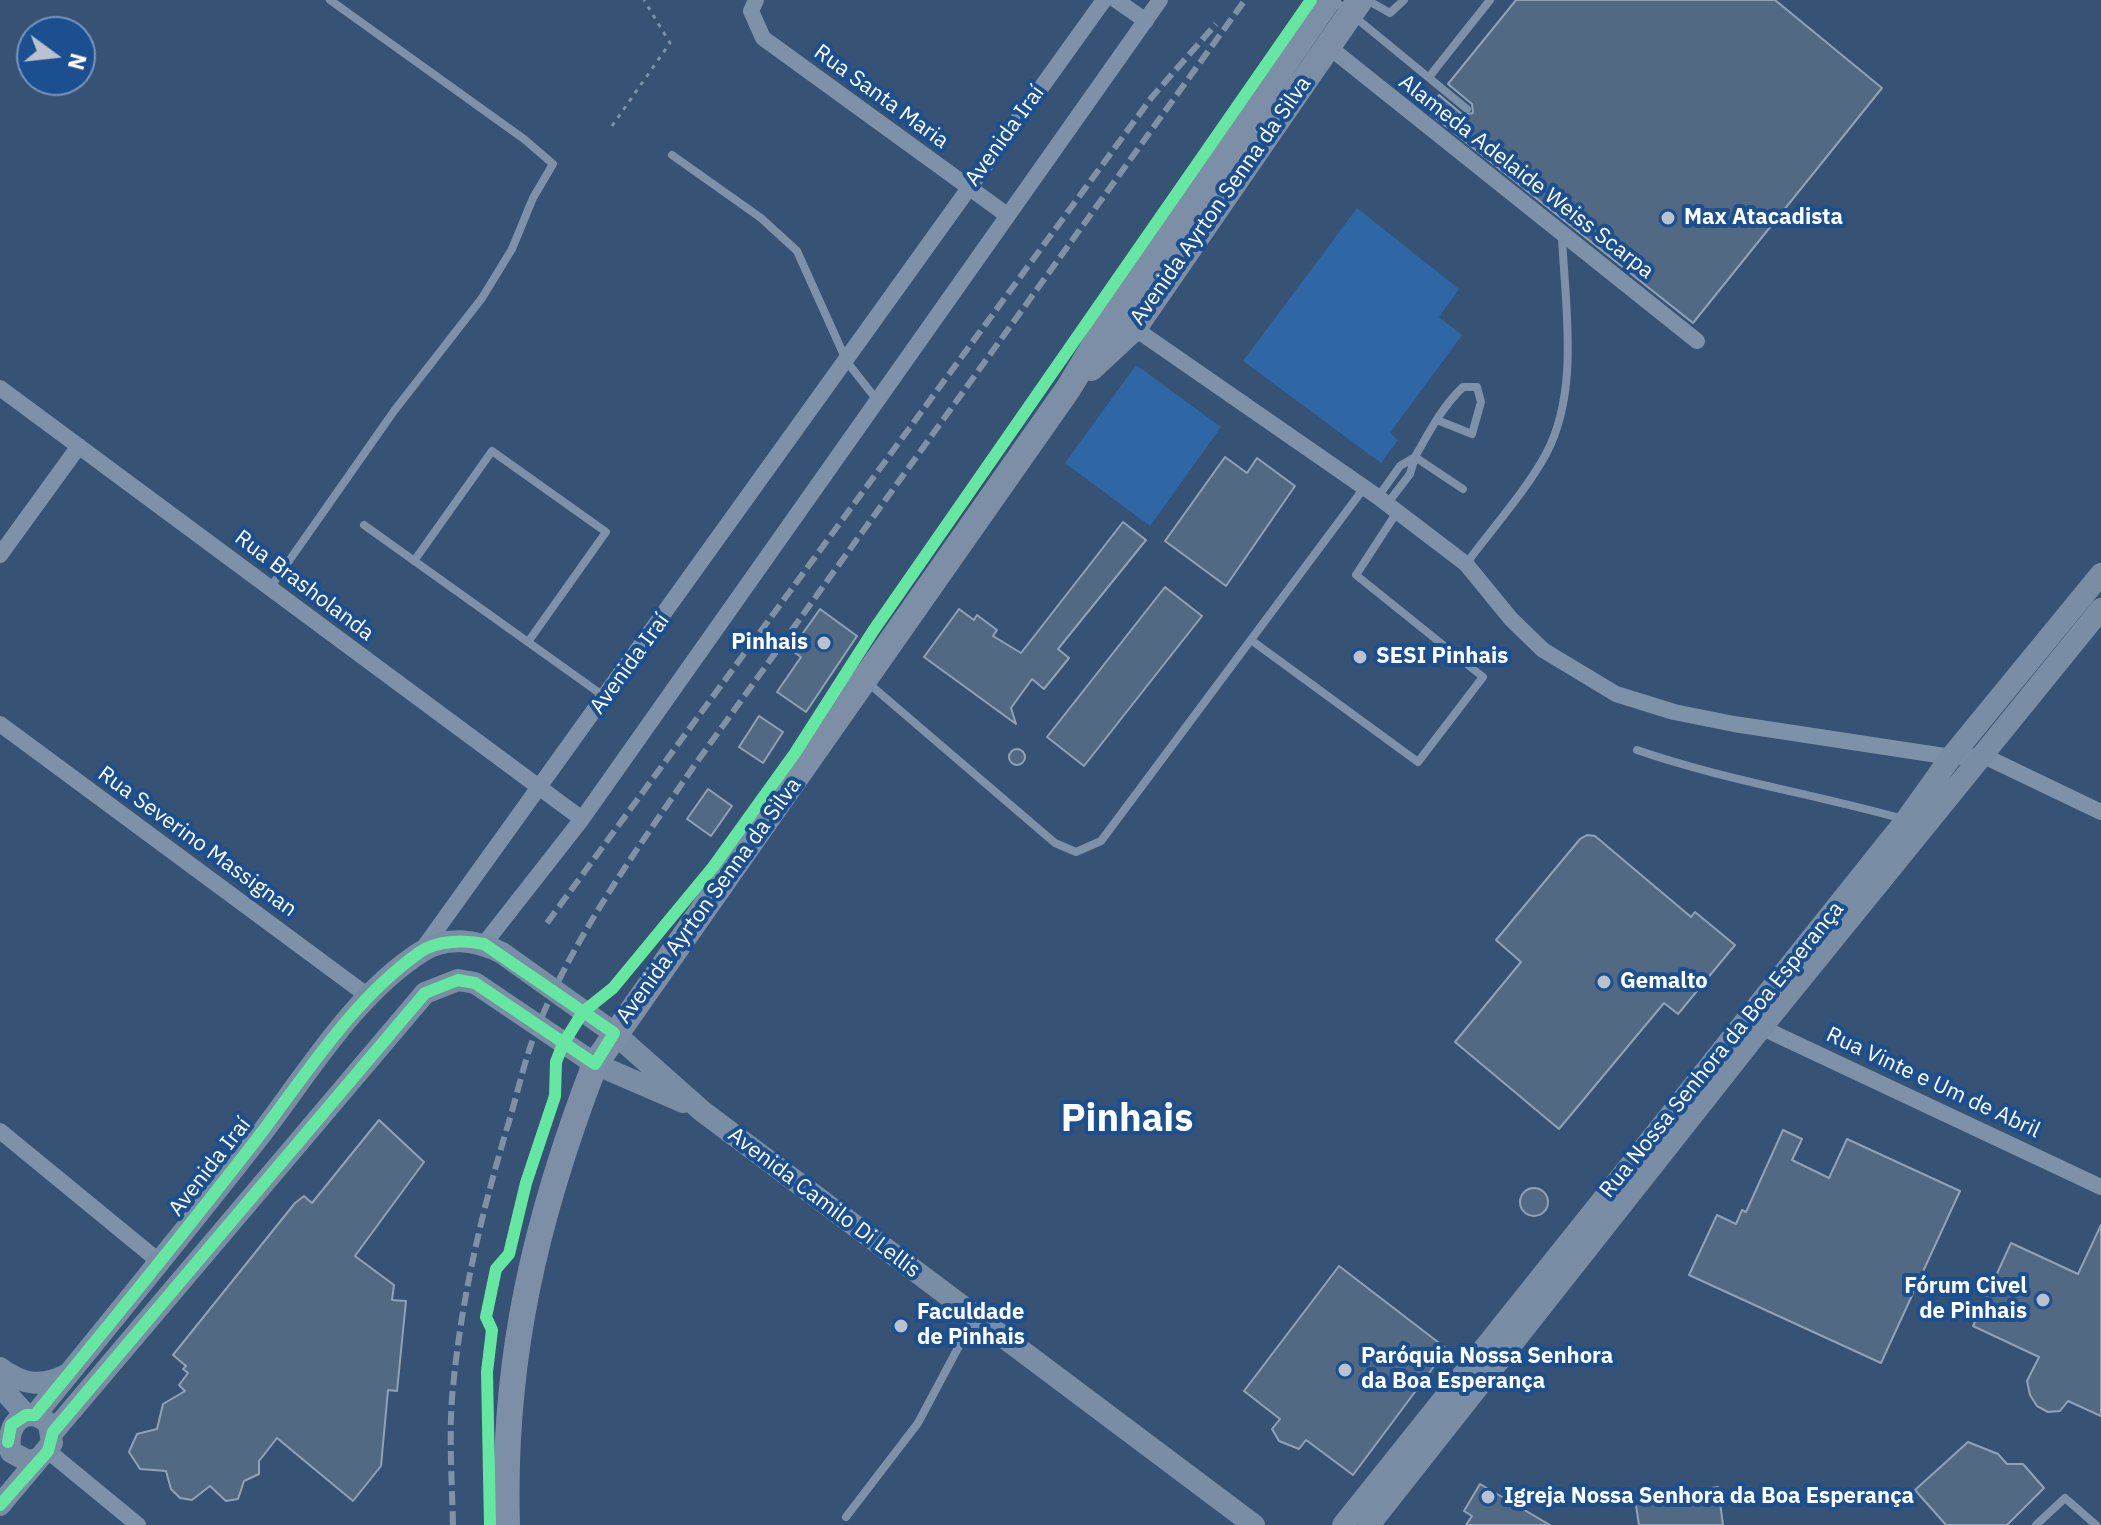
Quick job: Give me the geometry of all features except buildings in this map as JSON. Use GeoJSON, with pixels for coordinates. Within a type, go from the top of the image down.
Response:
{"type":"FeatureCollection","features":[{"type":"Feature","properties":{"kind":"main road","name":"Avenida Ayrton Senna da Silva"},"geometry":{"type":"LineString","coordinates":[[507,1525],[505,1461],[511,1383],[533,1255],[549,1190],[595,1064],[1068,389],[1114,313],[1328,0]]}},
{"type":"Feature","properties":{"kind":"main road","name":"Avenida Ayrton Senna da Silva"},"geometry":{"type":"LineString","coordinates":[[1068,389],[1134,328],[1329,47],[1353,3]]}},
{"type":"Feature","properties":{"kind":"main road","name":"Rua Nossa Senhora da Boa Esperança"},"geometry":{"type":"LineString","coordinates":[[1915,823],[1951,757],[2101,574]]}},
{"type":"Feature","properties":{"kind":"main road","name":"Rua Nossa Senhora da Boa Esperança"},"geometry":{"type":"LineString","coordinates":[[1343,1525],[1915,823],[1984,756],[2101,609]]}},
{"type":"Feature","properties":{"kind":"main road"},"geometry":{"type":"LineString","coordinates":[[422,950],[463,940],[484,944]]}},
{"type":"Feature","properties":{"kind":"main road","name":"Avenida Camilo Di Lellis"},"geometry":{"type":"LineString","coordinates":[[484,944],[614,1033],[702,1111],[1254,1525]]}},
{"type":"Feature","properties":{"kind":"main road","name":"Avenida Iraí"},"geometry":{"type":"LineString","coordinates":[[30,1415],[69,1374],[161,1263],[368,996],[422,950]]}},
{"type":"Feature","properties":{"kind":"main road","name":"Avenida Camilo Di Lellis"},"geometry":{"type":"LineString","coordinates":[[46,1447],[411,1004],[440,984],[458,980],[475,983],[595,1064],[702,1111]]}},
{"type":"Feature","properties":{"kind":"main road","name":"Rua Nossa Senhora da Boa Esperança"},"geometry":{"type":"LineString","coordinates":[[1369,1525],[1754,1024]]}},
{"type":"Feature","properties":{"kind":"main road"},"geometry":{"type":"LineString","coordinates":[[0,1368],[31,1384],[52,1383],[69,1374]]}},
{"type":"Feature","properties":{"kind":"main road"},"geometry":{"type":"LineString","coordinates":[[0,1386],[30,1415],[49,1424],[46,1447],[0,1505]]}},
{"type":"Feature","properties":{"kind":"main road"},"geometry":{"type":"LineString","coordinates":[[30,1415],[11,1425],[5,1442],[28,1461],[46,1447]]}},
{"type":"Feature","properties":{"kind":"street","name":"Rua Santa Maria"},"geometry":{"type":"LineString","coordinates":[[756,0],[751,11],[763,38],[1007,215]]}},
{"type":"Feature","properties":{"kind":"street","name":"Avenida Iraí"},"geometry":{"type":"LineString","coordinates":[[422,950],[1104,0]]}},
{"type":"Feature","properties":{"kind":"street"},"geometry":{"type":"LineString","coordinates":[[1116,0],[1146,21]]}},
{"type":"Feature","properties":{"kind":"street"},"geometry":{"type":"LineString","coordinates":[[484,944],[582,819],[1160,0]]}},
{"type":"Feature","properties":{"kind":"street","name":"Alameda Adelaide Weiss Scarpa"},"geometry":{"type":"LineString","coordinates":[[1329,47],[1697,341]]}},
{"type":"Feature","properties":{"kind":"street"},"geometry":{"type":"LineString","coordinates":[[1134,328],[1382,500],[1466,564],[1511,619],[1543,650],[1616,694],[1674,712],[1719,721],[1951,757],[1984,756],[2101,812]]}},
{"type":"Feature","properties":{"kind":"street","name":"Rua Brasholanda"},"geometry":{"type":"LineString","coordinates":[[1,391],[582,819]]}},
{"type":"Feature","properties":{"kind":"street"},"geometry":{"type":"LineString","coordinates":[[0,555],[79,446]]}},
{"type":"Feature","properties":{"kind":"street","name":"Rua Severino Massignan"},"geometry":{"type":"LineString","coordinates":[[0,724],[368,996]]}},
{"type":"Feature","properties":{"kind":"street","name":"Rua Vinte e Um de Abril"},"geometry":{"type":"LineString","coordinates":[[1754,1024],[2101,1187]]}},
{"type":"Feature","properties":{"kind":"street"},"geometry":{"type":"LineString","coordinates":[[0,1131],[161,1263]]}},
{"type":"Feature","properties":{"kind":"street"},"geometry":{"type":"LineString","coordinates":[[46,1447],[138,1525]]}},
{"type":"Feature","properties":{"kind":"lane"},"geometry":{"type":"LineString","coordinates":[[270,588],[394,411],[482,298],[512,249],[533,198],[553,164],[524,139],[330,0]]}},
{"type":"Feature","properties":{"kind":"lane"},"geometry":{"type":"LineString","coordinates":[[1353,3],[1390,13],[1404,0]]}},
{"type":"Feature","properties":{"kind":"lane"},"geometry":{"type":"LineString","coordinates":[[1429,77],[1490,0]]}},
{"type":"Feature","properties":{"kind":"lane"},"geometry":{"type":"LineString","coordinates":[[1353,3],[1429,77],[1467,109]]}},
{"type":"Feature","properties":{"kind":"lane"},"geometry":{"type":"LineString","coordinates":[[672,155],[761,218],[797,251],[847,362],[877,401]]}},
{"type":"Feature","properties":{"kind":"lane"},"geometry":{"type":"LineString","coordinates":[[1466,564],[1546,454],[1563,404],[1567,356],[1562,236]]}},
{"type":"Feature","properties":{"kind":"lane"},"geometry":{"type":"LineString","coordinates":[[1251,640],[1418,762],[1483,677],[1356,575],[1382,500],[1400,466],[1415,457],[1437,420],[1463,387],[1471,384],[1477,387],[1481,402],[1472,434],[1437,420]]}},
{"type":"Feature","properties":{"kind":"lane"},"geometry":{"type":"LineString","coordinates":[[414,561],[492,451],[606,532],[528,642]]}},
{"type":"Feature","properties":{"kind":"lane"},"geometry":{"type":"LineString","coordinates":[[1415,457],[1463,489]]}},
{"type":"Feature","properties":{"kind":"lane"},"geometry":{"type":"LineString","coordinates":[[866,681],[1055,843],[1076,852],[1101,841],[1251,640],[1382,500]]}},
{"type":"Feature","properties":{"kind":"lane"},"geometry":{"type":"LineString","coordinates":[[364,525],[605,697]]}},
{"type":"Feature","properties":{"kind":"lane"},"geometry":{"type":"LineString","coordinates":[[1637,750],[1701,772],[1788,789],[1915,823]]}},
{"type":"Feature","properties":{"kind":"lane"},"geometry":{"type":"LineString","coordinates":[[846,1517],[918,1423],[975,1316]]}},
{"type":"Feature","properties":{"kind":"lane"},"geometry":{"type":"LineString","coordinates":[[2036,1525],[2065,1498],[2096,1525]]}},
{"type":"Feature","properties":{"kind":"path"},"geometry":{"type":"LineString","coordinates":[[612,126],[670,43],[644,0]]}},
{"type":"Feature","properties":{"kind":"shaded area"},"geometry":{"type":"Polygon","coordinates":[[[1357,208],[1459,289],[1439,317],[1462,335],[1390,433],[1398,440],[1381,463],[1243,361],[1357,208]]]}},
{"type":"Feature","properties":{"kind":"shaded area"},"geometry":{"type":"Polygon","coordinates":[[[1136,365],[1221,427],[1150,526],[1065,463],[1136,365]]]}},
{"type":"Feature","properties":{"kind":"railway"},"geometry":{"type":"LineString","coordinates":[[453,1525],[452,1398],[460,1328],[489,1192],[529,1050],[553,991],[609,892],[694,766],[1245,0]]}},
{"type":"Feature","properties":{"kind":"railway"},"geometry":{"type":"LineString","coordinates":[[547,923],[1152,97],[1216,24]]}},
{"type":"Feature","properties":{"kind":"cycle path"},"geometry":{"type":"LineString","coordinates":[[490,1525],[487,1372],[492,1330],[486,1317],[496,1269],[509,1254],[526,1183],[555,1096],[556,1062],[563,1044],[583,1012],[613,988],[713,867],[795,753],[873,631],[1311,0]]}},
{"type":"Feature","properties":{"kind":"cycle path"},"geometry":{"type":"LineString","coordinates":[[0,1505],[48,1451],[53,1432],[425,993],[458,980],[475,983],[595,1064],[614,1033],[484,944],[451,942],[420,952],[395,971],[351,1015],[202,1209],[35,1415],[26,1415],[11,1425],[8,1442]]}},
{"type":"Feature","properties":{"kind":"place","name":"Max Atacadista"},"geometry":{"type":"Point","coordinates":[1668,218]}},
{"type":"Feature","properties":{"kind":"place","name":"Pinhais"},"geometry":{"type":"Point","coordinates":[824,643]}},
{"type":"Feature","properties":{"kind":"place","name":"SESI Pinhais"},"geometry":{"type":"Point","coordinates":[1360,657]}},
{"type":"Feature","properties":{"kind":"place","name":"Gemalto"},"geometry":{"type":"Point","coordinates":[1604,982]}},
{"type":"Feature","properties":{"kind":"place","name":"Fórum Civel de Pinhais"},"geometry":{"type":"Point","coordinates":[2043,1300]}},
{"type":"Feature","properties":{"kind":"place","name":"Faculdade de Pinhais"},"geometry":{"type":"Point","coordinates":[901,1326]}},
{"type":"Feature","properties":{"kind":"place","name":"Paróquia Nossa Senhora da Boa Esperança"},"geometry":{"type":"Point","coordinates":[1345,1370]}},
{"type":"Feature","properties":{"kind":"place","name":"Igreja Nossa Senhora da Boa Esperança"},"geometry":{"type":"Point","coordinates":[1488,1497]}},
{"type":"Feature","properties":{"kind":"district","name":"Pinhais"},"geometry":{"type":"Point","coordinates":[1127,1120]}}]}
